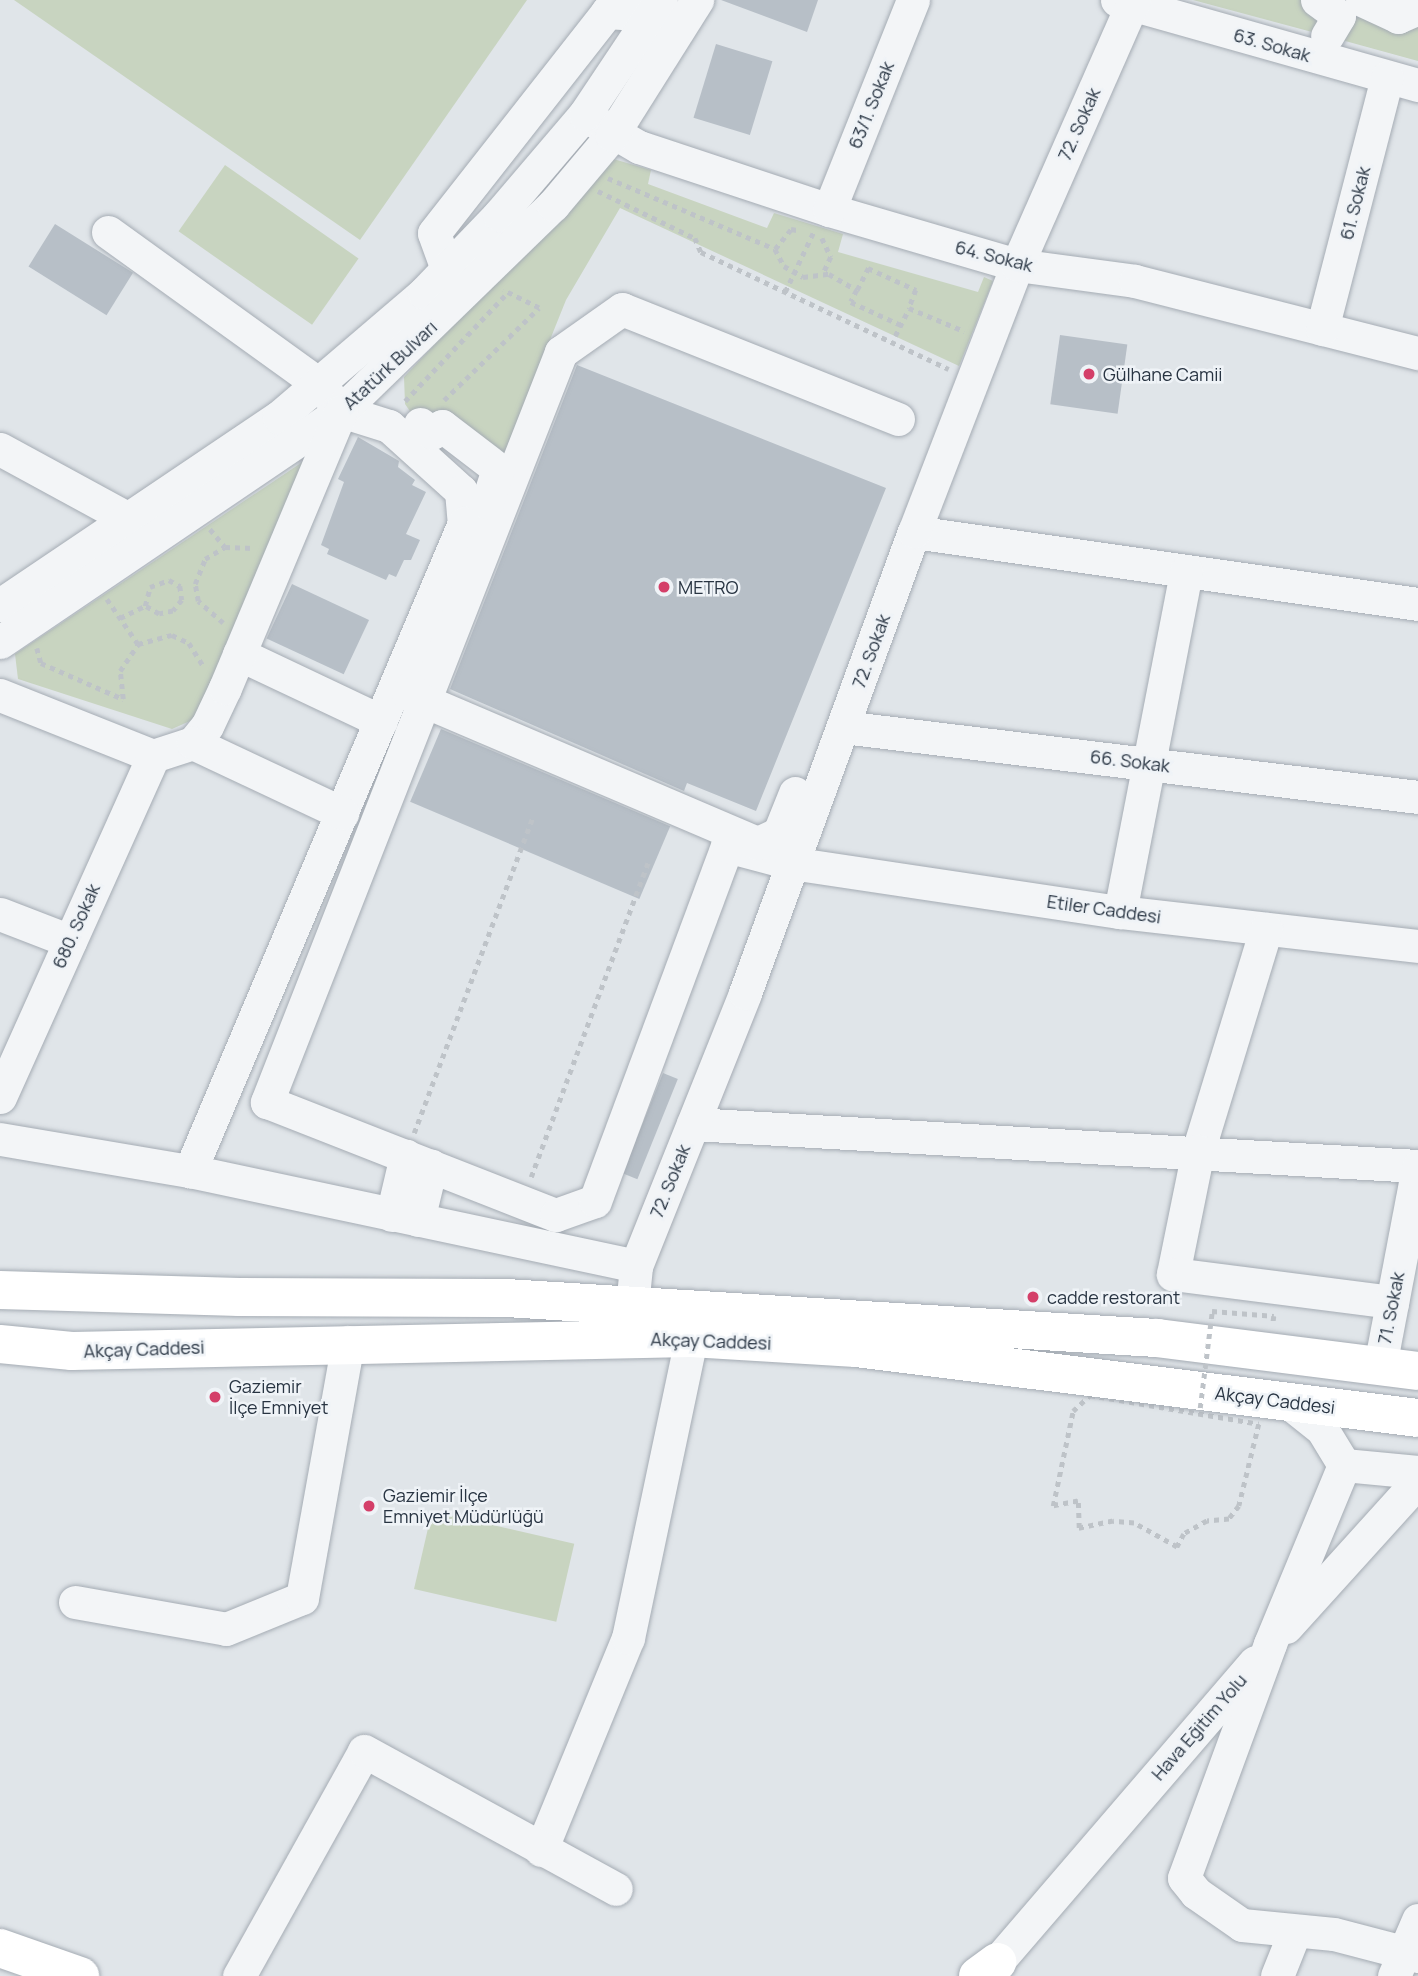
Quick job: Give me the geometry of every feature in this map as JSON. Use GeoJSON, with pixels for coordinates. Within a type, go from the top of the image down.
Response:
{"type":"FeatureCollection","features":[{"type":"Feature","properties":{"kind":"main road","name":"Akçay Caddesi"},"geometry":{"type":"LineString","coordinates":[[0,1290],[198,1297],[506,1298],[632,1305],[1157,1338],[1418,1371]]}},
{"type":"Feature","properties":{"kind":"main road","name":"Akçay Caddesi"},"geometry":{"type":"LineString","coordinates":[[0,1344],[72,1351],[348,1342],[691,1338],[856,1348],[1418,1418]]}},
{"type":"Feature","properties":{"kind":"main road"},"geometry":{"type":"LineString","coordinates":[[0,1948],[80,1976]]}},
{"type":"Feature","properties":{"kind":"street","name":"Atatürk Bulvarı"},"geometry":{"type":"LineString","coordinates":[[0,642],[341,411],[479,282],[580,173],[612,135],[697,0]]}},
{"type":"Feature","properties":{"kind":"street","name":"63/1. Sokak"},"geometry":{"type":"LineString","coordinates":[[822,217],[913,0]]}},
{"type":"Feature","properties":{"kind":"street","name":"63. Sokak"},"geometry":{"type":"LineString","coordinates":[[1128,2],[1403,81]]}},
{"type":"Feature","properties":{"kind":"street","name":"72. Sokak"},"geometry":{"type":"LineString","coordinates":[[632,1305],[636,1266],[693,1124],[915,532],[1017,265],[1128,2]]}},
{"type":"Feature","properties":{"kind":"street","name":"Atatürk Bulvarı"},"geometry":{"type":"LineString","coordinates":[[0,605],[130,520],[320,385],[447,269],[586,114],[657,8]]}},
{"type":"Feature","properties":{"kind":"street"},"geometry":{"type":"LineString","coordinates":[[447,269],[435,233],[607,12],[657,8]]}},
{"type":"Feature","properties":{"kind":"street"},"geometry":{"type":"LineString","coordinates":[[1340,10],[1398,18],[1418,8]]}},
{"type":"Feature","properties":{"kind":"street","name":"61. Sokak"},"geometry":{"type":"LineString","coordinates":[[1322,329],[1403,81]]}},
{"type":"Feature","properties":{"kind":"street","name":"64. Sokak"},"geometry":{"type":"LineString","coordinates":[[586,114],[612,135],[822,217],[1017,265],[1135,281],[1418,353]]}},
{"type":"Feature","properties":{"kind":"street"},"geometry":{"type":"LineString","coordinates":[[108,232],[320,385],[341,411],[389,426],[461,491],[464,523],[190,1171]]}},
{"type":"Feature","properties":{"kind":"street"},"geometry":{"type":"LineString","coordinates":[[522,1201],[267,1102],[422,700],[561,352],[622,309],[898,419]]}},
{"type":"Feature","properties":{"kind":"street"},"geometry":{"type":"LineString","coordinates":[[413,412],[432,433],[442,426],[498,469],[408,694],[758,843],[779,833],[958,369]]}},
{"type":"Feature","properties":{"kind":"street"},"geometry":{"type":"LineString","coordinates":[[0,695],[153,757],[193,743],[207,726],[229,643],[341,411]]}},
{"type":"Feature","properties":{"kind":"street"},"geometry":{"type":"LineString","coordinates":[[0,449],[130,520]]}},
{"type":"Feature","properties":{"kind":"street"},"geometry":{"type":"LineString","coordinates":[[915,532],[1418,604]]}},
{"type":"Feature","properties":{"kind":"street"},"geometry":{"type":"LineString","coordinates":[[1120,912],[1186,571]]}},
{"type":"Feature","properties":{"kind":"street"},"geometry":{"type":"LineString","coordinates":[[229,643],[381,721]]}},
{"type":"Feature","properties":{"kind":"street","name":"66. Sokak"},"geometry":{"type":"LineString","coordinates":[[843,727],[1418,797]]}},
{"type":"Feature","properties":{"kind":"street"},"geometry":{"type":"LineString","coordinates":[[193,743],[342,813]]}},
{"type":"Feature","properties":{"kind":"street","name":"680. Sokak"},"geometry":{"type":"LineString","coordinates":[[0,1097],[153,757]]}},
{"type":"Feature","properties":{"kind":"street","name":"Etiler Caddesi"},"geometry":{"type":"LineString","coordinates":[[522,1201],[556,1214],[595,1201],[727,846],[791,863],[1120,912],[1418,946]]}},
{"type":"Feature","properties":{"kind":"street"},"geometry":{"type":"LineString","coordinates":[[0,914],[70,941]]}},
{"type":"Feature","properties":{"kind":"street"},"geometry":{"type":"LineString","coordinates":[[1266,929],[1198,1151],[1173,1274],[1392,1302]]}},
{"type":"Feature","properties":{"kind":"street"},"geometry":{"type":"LineString","coordinates":[[693,1124],[1198,1151],[1418,1167]]}},
{"type":"Feature","properties":{"kind":"street"},"geometry":{"type":"LineString","coordinates":[[0,1139],[190,1171],[636,1266]]}},
{"type":"Feature","properties":{"kind":"street"},"geometry":{"type":"LineString","coordinates":[[405,1218],[418,1161]]}},
{"type":"Feature","properties":{"kind":"street","name":"71. Sokak"},"geometry":{"type":"LineString","coordinates":[[1380,1366],[1418,1167]]}},
{"type":"Feature","properties":{"kind":"street"},"geometry":{"type":"LineString","coordinates":[[541,1850],[628,1638],[691,1338]]}},
{"type":"Feature","properties":{"kind":"street"},"geometry":{"type":"LineString","coordinates":[[75,1602],[226,1629],[302,1598],[348,1342]]}},
{"type":"Feature","properties":{"kind":"street"},"geometry":{"type":"LineString","coordinates":[[1287,1401],[1322,1429],[1344,1465]]}},
{"type":"Feature","properties":{"kind":"street"},"geometry":{"type":"LineString","coordinates":[[1344,1465],[1418,1472]]}},
{"type":"Feature","properties":{"kind":"street"},"geometry":{"type":"LineString","coordinates":[[1344,1465],[1270,1644],[1184,1878],[1196,1893],[1242,1925],[1295,1931],[1406,1961],[1418,1920]]}},
{"type":"Feature","properties":{"kind":"street","name":"Hava Eğitim Yolu"},"geometry":{"type":"LineString","coordinates":[[987,1972],[1270,1644],[1418,1481]]}},
{"type":"Feature","properties":{"kind":"street"},"geometry":{"type":"LineString","coordinates":[[239,1976],[364,1751],[616,1889]]}},
{"type":"Feature","properties":{"kind":"street"},"geometry":{"type":"LineString","coordinates":[[1277,1976],[1295,1931]]}},
{"type":"Feature","properties":{"kind":"path"},"geometry":{"type":"LineString","coordinates":[[580,173],[775,249],[784,266],[795,273],[823,275],[857,290]]}},
{"type":"Feature","properties":{"kind":"path"},"geometry":{"type":"LineString","coordinates":[[580,173],[695,238],[701,252],[958,369]]}},
{"type":"Feature","properties":{"kind":"path"},"geometry":{"type":"LineString","coordinates":[[775,249],[791,229],[822,217]]}},
{"type":"Feature","properties":{"kind":"path"},"geometry":{"type":"LineString","coordinates":[[785,292],[822,217]]}},
{"type":"Feature","properties":{"kind":"path"},"geometry":{"type":"LineString","coordinates":[[822,217],[824,239],[831,257],[823,275]]}},
{"type":"Feature","properties":{"kind":"path"},"geometry":{"type":"LineString","coordinates":[[895,336],[901,325],[909,308],[916,290],[868,268],[851,302],[901,325]]}},
{"type":"Feature","properties":{"kind":"path"},"geometry":{"type":"LineString","coordinates":[[413,412],[540,308],[498,288]]}},
{"type":"Feature","properties":{"kind":"path"},"geometry":{"type":"LineString","coordinates":[[413,412],[507,293]]}},
{"type":"Feature","properties":{"kind":"path"},"geometry":{"type":"LineString","coordinates":[[909,308],[972,334]]}},
{"type":"Feature","properties":{"kind":"path"},"geometry":{"type":"LineString","coordinates":[[208,527],[225,547]]}},
{"type":"Feature","properties":{"kind":"path"},"geometry":{"type":"LineString","coordinates":[[229,643],[223,623],[198,601],[195,584],[205,559],[225,547],[261,548]]}},
{"type":"Feature","properties":{"kind":"path"},"geometry":{"type":"LineString","coordinates":[[169,580],[180,586],[182,600],[173,611],[159,614],[145,606],[149,587],[169,580]]}},
{"type":"Feature","properties":{"kind":"path"},"geometry":{"type":"LineString","coordinates":[[105,595],[138,644]]}},
{"type":"Feature","properties":{"kind":"path"},"geometry":{"type":"LineString","coordinates":[[120,618],[145,606]]}},
{"type":"Feature","properties":{"kind":"path"},"geometry":{"type":"LineString","coordinates":[[35,641],[41,663],[123,699],[120,671],[138,644],[172,635],[189,643],[205,668],[207,662]]}},
{"type":"Feature","properties":{"kind":"path"},"geometry":{"type":"LineString","coordinates":[[418,1161],[533,816]]}},
{"type":"Feature","properties":{"kind":"path"},"geometry":{"type":"LineString","coordinates":[[522,1201],[649,860]]}},
{"type":"Feature","properties":{"kind":"path"},"geometry":{"type":"LineString","coordinates":[[1200,1408],[1212,1311],[1255,1315]]}},
{"type":"Feature","properties":{"kind":"path"},"geometry":{"type":"LineString","coordinates":[[1090,1395],[1259,1424],[1239,1506],[1229,1519],[1207,1521],[1184,1534],[1177,1547],[1134,1524],[1113,1521],[1079,1528],[1078,1501],[1053,1506],[1073,1411],[1090,1395]]}},
{"type":"Feature","properties":{"kind":"green space"},"geometry":{"type":"Polygon","coordinates":[[[14,0],[527,0],[360,240],[14,0]]]}},
{"type":"Feature","properties":{"kind":"green space"},"geometry":{"type":"Polygon","coordinates":[[[1193,0],[1418,0],[1418,61],[1327,36],[1193,0]]]}},
{"type":"Feature","properties":{"kind":"green space"},"geometry":{"type":"Polygon","coordinates":[[[610,158],[651,170],[648,184],[767,228],[774,213],[843,234],[838,252],[978,292],[984,277],[993,281],[959,366],[620,208],[566,300],[498,469],[416,420],[405,404],[404,377],[610,158]]]}},
{"type":"Feature","properties":{"kind":"green space"},"geometry":{"type":"Polygon","coordinates":[[[225,165],[359,258],[312,325],[179,231],[225,165]]]}},
{"type":"Feature","properties":{"kind":"green space"},"geometry":{"type":"Polygon","coordinates":[[[310,457],[199,717],[172,729],[18,679],[15,654],[310,457]]]}},
{"type":"Feature","properties":{"kind":"green space"},"geometry":{"type":"Polygon","coordinates":[[[432,1511],[574,1544],[556,1622],[414,1589],[432,1511]]]}},
{"type":"Feature","properties":{"kind":"building"},"geometry":{"type":"Polygon","coordinates":[[[721,0],[818,0],[807,32],[721,0]]]}},
{"type":"Feature","properties":{"kind":"building"},"geometry":{"type":"Polygon","coordinates":[[[716,44],[772,61],[750,135],[693,118],[716,44]]]}},
{"type":"Feature","properties":{"kind":"building"},"geometry":{"type":"Polygon","coordinates":[[[55,224],[133,273],[107,315],[29,266],[55,224]]]}},
{"type":"Feature","properties":{"kind":"building","name":"Gülhane Camii"},"geometry":{"type":"Polygon","coordinates":[[[1060,335],[1127,344],[1118,414],[1050,404],[1060,335]]]}},
{"type":"Feature","properties":{"kind":"building","name":"METRO"},"geometry":{"type":"Polygon","coordinates":[[[577,365],[886,488],[756,811],[687,783],[684,791],[450,689],[577,365]]]}},
{"type":"Feature","properties":{"kind":"building"},"geometry":{"type":"Polygon","coordinates":[[[358,437],[399,461],[398,467],[415,480],[412,485],[426,492],[406,534],[420,540],[411,560],[404,560],[396,577],[389,574],[386,580],[327,554],[329,549],[321,545],[344,482],[338,479],[358,437]]]}},
{"type":"Feature","properties":{"kind":"building"},"geometry":{"type":"Polygon","coordinates":[[[292,584],[369,620],[344,674],[267,638],[292,584]]]}},
{"type":"Feature","properties":{"kind":"building"},"geometry":{"type":"Polygon","coordinates":[[[441,729],[670,826],[639,899],[410,802],[441,729]]]}},
{"type":"Feature","properties":{"kind":"building"},"geometry":{"type":"Polygon","coordinates":[[[663,1073],[678,1079],[637,1179],[623,1173],[663,1073]]]}},
{"type":"Feature","properties":{"kind":"place","name":"Gülhane Camii"},"geometry":{"type":"Point","coordinates":[1089,374]}},
{"type":"Feature","properties":{"kind":"place","name":"METRO"},"geometry":{"type":"Point","coordinates":[664,587]}},
{"type":"Feature","properties":{"kind":"place","name":"cadde restorant"},"geometry":{"type":"Point","coordinates":[1033,1297]}},
{"type":"Feature","properties":{"kind":"place","name":"Gaziemir İlçe Emniyet"},"geometry":{"type":"Point","coordinates":[215,1397]}},
{"type":"Feature","properties":{"kind":"place","name":"Gaziemir İlçe Emniyet Müdürlüğü"},"geometry":{"type":"Point","coordinates":[369,1506]}}]}
